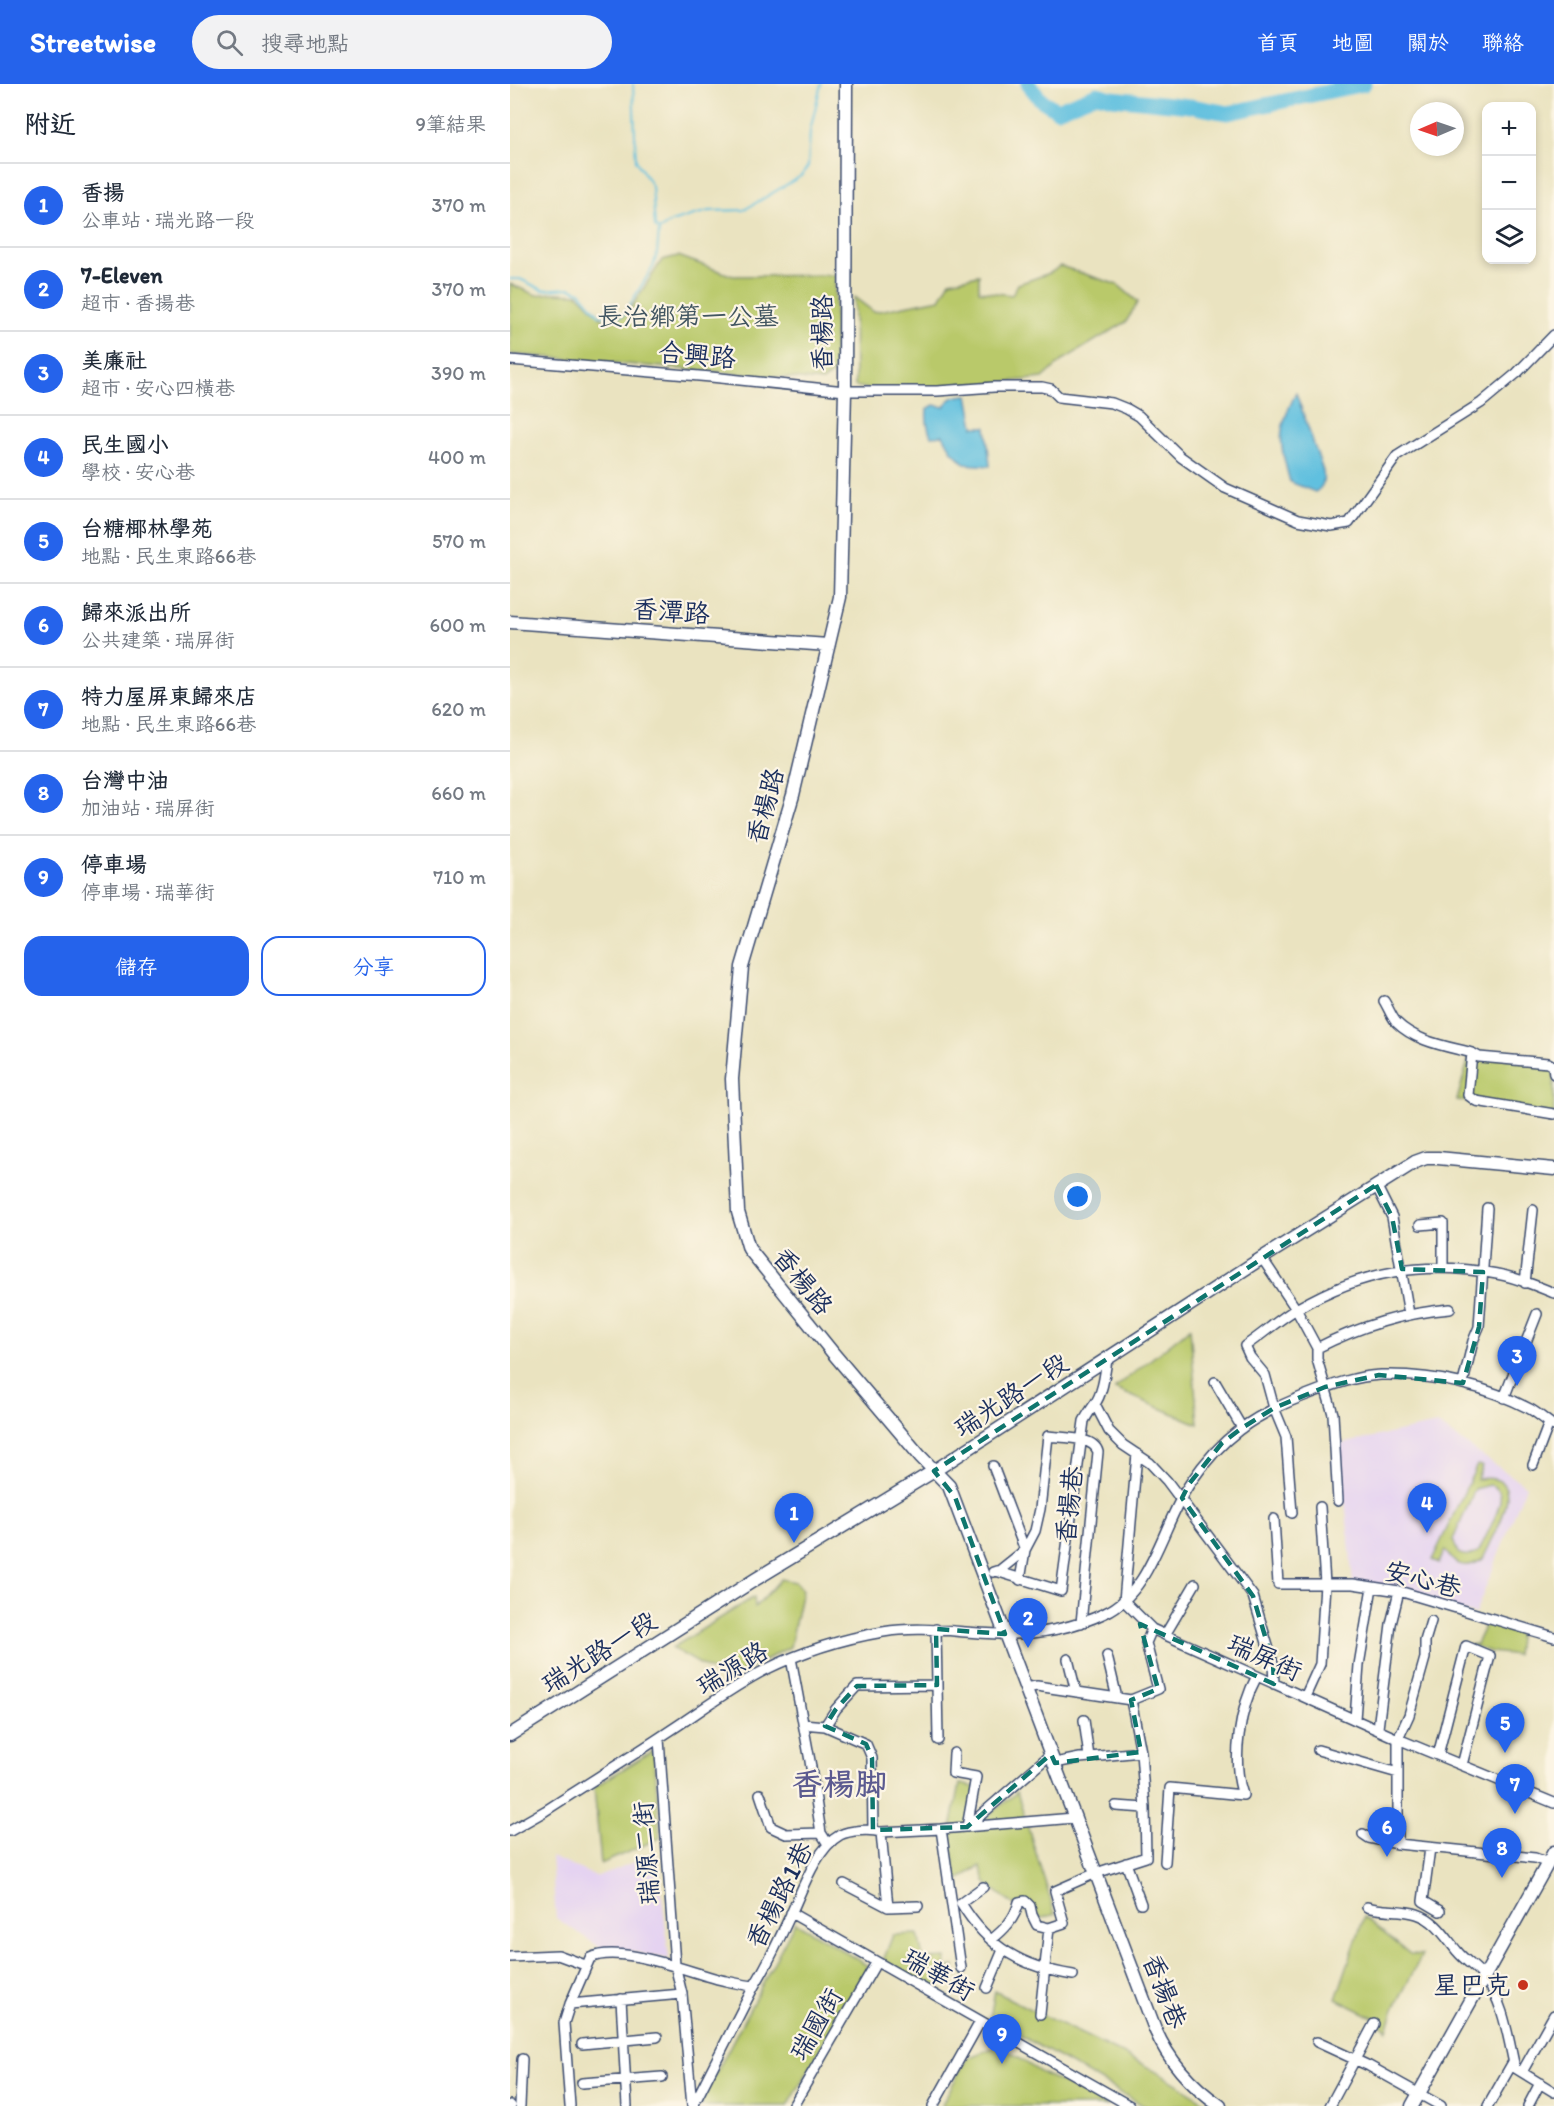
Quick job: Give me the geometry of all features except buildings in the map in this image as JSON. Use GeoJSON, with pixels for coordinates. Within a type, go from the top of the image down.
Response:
{"type":"FeatureCollection","features":[{"type":"Feature","properties":{"kind":"street","name":"香楊路"},"geometry":{"type":"LineString","coordinates":[[846,84],[840,597],[794,795],[742,967],[732,1079],[738,1212],[749,1249],[934,1472]]}},
{"type":"Feature","properties":{"kind":"street","name":"合興路"},"geometry":{"type":"LineString","coordinates":[[510,360],[844,391],[937,391],[994,387],[1042,387],[1051,389],[1059,397],[1112,403],[1127,409],[1139,416],[1181,457],[1225,488],[1298,520],[1331,526],[1349,523],[1397,456],[1481,403],[1517,373],[1554,335]]}},
{"type":"Feature","properties":{"kind":"street","name":"香潭路"},"geometry":{"type":"LineString","coordinates":[[510,621],[828,645]]}},
{"type":"Feature","properties":{"kind":"street"},"geometry":{"type":"LineString","coordinates":[[1384,1000],[1396,1021],[1415,1035],[1437,1045],[1472,1053],[1479,1057],[1548,1063],[1553,1066],[1554,1074]]}},
{"type":"Feature","properties":{"kind":"street"},"geometry":{"type":"LineString","coordinates":[[1472,1053],[1468,1095],[1476,1101],[1554,1114]]}},
{"type":"Feature","properties":{"kind":"street","name":"瑞光路一段"},"geometry":{"type":"LineString","coordinates":[[510,1735],[756,1579],[934,1472],[1262,1258],[1415,1162],[1426,1158],[1554,1169]]}},
{"type":"Feature","properties":{"kind":"street"},"geometry":{"type":"LineString","coordinates":[[1376,1185],[1392,1217],[1409,1314]]}},
{"type":"Feature","properties":{"kind":"street"},"geometry":{"type":"LineString","coordinates":[[1463,1383],[1479,1326],[1487,1208]]}},
{"type":"Feature","properties":{"kind":"street"},"geometry":{"type":"LineString","coordinates":[[1526,1282],[1533,1210]]}},
{"type":"Feature","properties":{"kind":"street"},"geometry":{"type":"LineString","coordinates":[[1420,1224],[1443,1223],[1443,1268]]}},
{"type":"Feature","properties":{"kind":"street"},"geometry":{"type":"LineString","coordinates":[[1262,1258],[1296,1309],[1317,1348],[1317,1359],[1333,1414],[1338,1501]]}},
{"type":"Feature","properties":{"kind":"street"},"geometry":{"type":"LineString","coordinates":[[1292,1513],[1286,1437],[1274,1408],[1265,1375],[1250,1357],[1245,1346],[1296,1309],[1353,1281],[1402,1269],[1443,1268],[1499,1274],[1554,1293]]}},
{"type":"Feature","properties":{"kind":"street"},"geometry":{"type":"LineString","coordinates":[[1317,1348],[1343,1334],[1409,1314],[1450,1309]]}},
{"type":"Feature","properties":{"kind":"street"},"geometry":{"type":"LineString","coordinates":[[1504,1398],[1537,1314]]}},
{"type":"Feature","properties":{"kind":"street"},"geometry":{"type":"LineString","coordinates":[[996,1571],[1061,1591],[1080,1440],[1084,1421],[1095,1404],[1107,1359]]}},
{"type":"Feature","properties":{"kind":"street"},"geometry":{"type":"LineString","coordinates":[[1005,1635],[1036,1633],[1081,1623],[1107,1613],[1124,1601],[1151,1563],[1189,1484],[1221,1443],[1274,1408],[1325,1387],[1380,1375],[1437,1378],[1463,1383],[1504,1398],[1533,1410],[1552,1425],[1533,1465]]}},
{"type":"Feature","properties":{"kind":"street"},"geometry":{"type":"LineString","coordinates":[[1215,1382],[1242,1428]]}},
{"type":"Feature","properties":{"kind":"street"},"geometry":{"type":"LineString","coordinates":[[1095,1404],[1109,1431],[1123,1445],[1150,1463],[1182,1498],[1253,1596],[1274,1663],[1274,1684]]}},
{"type":"Feature","properties":{"kind":"street"},"geometry":{"type":"LineString","coordinates":[[1020,1580],[1025,1550],[1035,1531],[1040,1509],[1048,1436],[1080,1440]]}},
{"type":"Feature","properties":{"kind":"street","name":"香揚巷"},"geometry":{"type":"LineString","coordinates":[[1080,1440],[1091,1442],[1098,1452],[1081,1623]]}},
{"type":"Feature","properties":{"kind":"street"},"geometry":{"type":"LineString","coordinates":[[1124,1601],[1137,1454]]}},
{"type":"Feature","properties":{"kind":"street"},"geometry":{"type":"LineString","coordinates":[[993,1466],[1025,1550]]}},
{"type":"Feature","properties":{"kind":"street","name":"香揚巷"},"geometry":{"type":"LineString","coordinates":[[934,1472],[949,1486],[955,1497],[1024,1688],[1053,1758],[1162,2045],[1168,2057],[1192,2084],[1220,2106]]}},
{"type":"Feature","properties":{"kind":"street"},"geometry":{"type":"LineString","coordinates":[[1305,1697],[1320,1664],[1325,1584],[1320,1507]]}},
{"type":"Feature","properties":{"kind":"street","name":"安心巷"},"geometry":{"type":"LineString","coordinates":[[1274,1519],[1278,1584],[1325,1584],[1399,1591],[1554,1637]]}},
{"type":"Feature","properties":{"kind":"street"},"geometry":{"type":"LineString","coordinates":[[982,1574],[996,1571],[1025,1550]]}},
{"type":"Feature","properties":{"kind":"street"},"geometry":{"type":"LineString","coordinates":[[1165,1635],[1196,1584]]}},
{"type":"Feature","properties":{"kind":"street"},"geometry":{"type":"LineString","coordinates":[[1354,1719],[1359,1665],[1372,1587]]}},
{"type":"Feature","properties":{"kind":"street"},"geometry":{"type":"LineString","coordinates":[[1378,1728],[1391,1624],[1399,1591]]}},
{"type":"Feature","properties":{"kind":"street","name":"瑞屏街"},"geometry":{"type":"LineString","coordinates":[[1124,1601],[1152,1629],[1378,1728],[1398,1739],[1554,1803]]}},
{"type":"Feature","properties":{"kind":"street"},"geometry":{"type":"LineString","coordinates":[[1398,1844],[1398,1739],[1409,1715],[1425,1658],[1425,1641],[1431,1621]]}},
{"type":"Feature","properties":{"kind":"street"},"geometry":{"type":"LineString","coordinates":[[936,1629],[938,1740]]}},
{"type":"Feature","properties":{"kind":"street","name":"瑞源路"},"geometry":{"type":"LineString","coordinates":[[510,1831],[659,1739],[763,1671],[821,1646],[897,1630],[936,1629],[1005,1635]]}},
{"type":"Feature","properties":{"kind":"street"},"geometry":{"type":"LineString","coordinates":[[1024,1688],[1037,1686],[1131,1700],[1158,1689],[1146,1643],[1152,1629]]}},
{"type":"Feature","properties":{"kind":"street"},"geometry":{"type":"LineString","coordinates":[[1438,1755],[1466,1646],[1490,1656],[1462,1765]]}},
{"type":"Feature","properties":{"kind":"street"},"geometry":{"type":"LineString","coordinates":[[1107,1656],[1118,1698]]}},
{"type":"Feature","properties":{"kind":"street"},"geometry":{"type":"LineString","coordinates":[[791,1658],[821,1833],[828,1844]]}},
{"type":"Feature","properties":{"kind":"street"},"geometry":{"type":"LineString","coordinates":[[1068,1659],[1076,1692]]}},
{"type":"Feature","properties":{"kind":"street"},"geometry":{"type":"LineString","coordinates":[[1165,1862],[1170,1788],[1243,1795],[1239,1782],[1242,1717],[1248,1693],[1257,1676]]}},
{"type":"Feature","properties":{"kind":"street"},"geometry":{"type":"LineString","coordinates":[[825,1726],[836,1708],[857,1686],[937,1685]]}},
{"type":"Feature","properties":{"kind":"street"},"geometry":{"type":"LineString","coordinates":[[991,1940],[1009,1923],[1016,1913],[1019,1902],[1024,1901],[1030,1906],[1037,1925],[1049,1928],[1064,1923],[1055,1891],[1096,1873],[1146,1857],[1141,1752],[1131,1700]]}},
{"type":"Feature","properties":{"kind":"street"},"geometry":{"type":"LineString","coordinates":[[1084,1720],[1089,1757]]}},
{"type":"Feature","properties":{"kind":"street"},"geometry":{"type":"LineString","coordinates":[[803,1724],[825,1726],[866,1744],[872,1758],[877,1831],[888,1907]]}},
{"type":"Feature","properties":{"kind":"street","name":"瑞源二街"},"geometry":{"type":"LineString","coordinates":[[659,1739],[675,1965]]}},
{"type":"Feature","properties":{"kind":"street"},"geometry":{"type":"LineString","coordinates":[[1318,1750],[1398,1773]]}},
{"type":"Feature","properties":{"kind":"street"},"geometry":{"type":"LineString","coordinates":[[967,1827],[1053,1758],[1141,1752]]}},
{"type":"Feature","properties":{"kind":"street"},"geometry":{"type":"LineString","coordinates":[[954,1753],[953,1773],[976,1777],[967,1827]]}},
{"type":"Feature","properties":{"kind":"street"},"geometry":{"type":"LineString","coordinates":[[760,1794],[771,1827],[786,1834],[821,1833]]}},
{"type":"Feature","properties":{"kind":"street"},"geometry":{"type":"LineString","coordinates":[[1116,1806],[1145,1808]]}},
{"type":"Feature","properties":{"kind":"street"},"geometry":{"type":"LineString","coordinates":[[967,1827],[1074,1818]]}},
{"type":"Feature","properties":{"kind":"street","name":"香楊路1巷"},"geometry":{"type":"LineString","coordinates":[[585,1965],[590,1958],[600,1953],[612,1953],[675,1965],[726,1981],[754,1986],[766,1967],[803,1884],[828,1844],[842,1834],[967,1827]]}},
{"type":"Feature","properties":{"kind":"street"},"geometry":{"type":"LineString","coordinates":[[941,1829],[962,1968]]}},
{"type":"Feature","properties":{"kind":"street"},"geometry":{"type":"LineString","coordinates":[[1363,1834],[1369,1838],[1398,1844],[1551,1858],[1412,2106]]}},
{"type":"Feature","properties":{"kind":"street"},"geometry":{"type":"LineString","coordinates":[[1430,1848],[1423,1901],[1440,1911]]}},
{"type":"Feature","properties":{"kind":"street"},"geometry":{"type":"LineString","coordinates":[[1126,1863],[1142,1904]]}},
{"type":"Feature","properties":{"kind":"street"},"geometry":{"type":"LineString","coordinates":[[844,1884],[888,1907],[918,1906]]}},
{"type":"Feature","properties":{"kind":"street"},"geometry":{"type":"LineString","coordinates":[[983,1887],[961,1903],[991,1940],[1029,1965],[1046,1971],[1073,1975]]}},
{"type":"Feature","properties":{"kind":"street"},"geometry":{"type":"LineString","coordinates":[[1367,1907],[1417,1914],[1430,1921],[1442,1932],[1459,1953],[1484,1977],[1495,1994],[1501,2009],[1515,2068],[1554,2092]]}},
{"type":"Feature","properties":{"kind":"street","name":"瑞華街"},"geometry":{"type":"LineString","coordinates":[[791,1913],[1130,2106]]}},
{"type":"Feature","properties":{"kind":"street"},"geometry":{"type":"LineString","coordinates":[[1040,2014],[1049,1928]]}},
{"type":"Feature","properties":{"kind":"street"},"geometry":{"type":"LineString","coordinates":[[987,1988],[1004,1950]]}},
{"type":"Feature","properties":{"kind":"street"},"geometry":{"type":"LineString","coordinates":[[510,1957],[558,1955],[585,1965],[564,2023],[570,2106]]}},
{"type":"Feature","properties":{"kind":"street","name":"瑞國街"},"geometry":{"type":"LineString","coordinates":[[793,2106],[876,1963]]}},
{"type":"Feature","properties":{"kind":"street"},"geometry":{"type":"LineString","coordinates":[[675,1965],[681,1994],[692,2106]]}},
{"type":"Feature","properties":{"kind":"street"},"geometry":{"type":"LineString","coordinates":[[692,2106],[754,1986]]}},
{"type":"Feature","properties":{"kind":"street"},"geometry":{"type":"LineString","coordinates":[[570,2004],[681,1994]]}},
{"type":"Feature","properties":{"kind":"street"},"geometry":{"type":"LineString","coordinates":[[621,2000],[627,2106]]}},
{"type":"Feature","properties":{"kind":"street"},"geometry":{"type":"LineString","coordinates":[[1522,2072],[1550,2036],[1554,2015]]}},
{"type":"Feature","properties":{"kind":"street"},"geometry":{"type":"LineString","coordinates":[[933,2106],[980,2022]]}},
{"type":"Feature","properties":{"kind":"street"},"geometry":{"type":"LineString","coordinates":[[1330,2106],[1374,2024]]}},
{"type":"Feature","properties":{"kind":"street"},"geometry":{"type":"LineString","coordinates":[[582,2044],[657,2037]]}},
{"type":"Feature","properties":{"kind":"street"},"geometry":{"type":"LineString","coordinates":[[1317,2042],[1441,2106]]}},
{"type":"Feature","properties":{"kind":"street"},"geometry":{"type":"LineString","coordinates":[[520,2106],[522,2059]]}},
{"type":"Feature","properties":{"kind":"street"},"geometry":{"type":"LineString","coordinates":[[1488,2106],[1513,2061]]}},
{"type":"Feature","properties":{"kind":"street"},"geometry":{"type":"LineString","coordinates":[[582,2084],[662,2077]]}},
{"type":"Feature","properties":{"kind":"street"},"geometry":{"type":"LineString","coordinates":[[1528,2106],[1540,2083]]}},
{"type":"Feature","properties":{"kind":"highlighted area"},"geometry":{"type":"Polygon","coordinates":[[[1376,1185],[1392,1217],[1402,1269],[1483,1272],[1479,1327],[1463,1383],[1379,1375],[1325,1387],[1274,1408],[1242,1428],[1222,1443],[1189,1484],[1182,1498],[1253,1596],[1273,1663],[1274,1684],[1140,1624],[1158,1689],[1131,1700],[1141,1752],[1055,1763],[1051,1754],[967,1827],[873,1830],[872,1758],[866,1744],[825,1726],[836,1709],[857,1686],[937,1685],[936,1629],[1005,1634],[955,1497],[934,1471],[1376,1185]]]}},
{"type":"Feature","properties":{"kind":"shaded area"},"geometry":{"type":"Polygon","coordinates":[[[1437,1424],[1526,1486],[1475,1614],[1353,1584],[1345,1501],[1338,1501],[1335,1445],[1437,1424]]]}},
{"type":"Feature","properties":{"kind":"shaded area"},"geometry":{"type":"Polygon","coordinates":[[[657,1852],[669,1959],[613,1948],[601,1948],[556,1918],[551,1857],[598,1877],[657,1852]]]}},
{"type":"Feature","properties":{"kind":"green space","name":"長治鄉第一公墓"},"geometry":{"type":"Polygon","coordinates":[[[678,256],[733,276],[835,275],[834,372],[823,381],[510,354],[510,284],[536,295],[578,294],[607,323],[625,315],[662,260],[678,256]]]}},
{"type":"Feature","properties":{"kind":"green space","name":"長治鄉第一公墓"},"geometry":{"type":"Polygon","coordinates":[[[1060,266],[1118,285],[1138,302],[1126,322],[1063,360],[1043,378],[940,389],[869,389],[855,386],[854,297],[874,312],[940,299],[950,281],[979,275],[979,291],[1012,295],[1018,284],[1050,273],[1060,266]]]}},
{"type":"Feature","properties":{"kind":"green space"},"geometry":{"type":"Polygon","coordinates":[[[1471,1050],[1554,1067],[1554,1118],[1457,1100],[1471,1050]]]}},
{"type":"Feature","properties":{"kind":"green space"},"geometry":{"type":"Polygon","coordinates":[[[1190,1328],[1198,1424],[1115,1389],[1115,1388],[1190,1328]]]}},
{"type":"Feature","properties":{"kind":"green space"},"geometry":{"type":"Polygon","coordinates":[[[1477,1465],[1482,1466],[1477,1479],[1494,1479],[1504,1484],[1507,1494],[1501,1520],[1483,1559],[1461,1565],[1453,1560],[1445,1550],[1439,1563],[1432,1560],[1477,1465]],[[1490,1485],[1475,1489],[1453,1540],[1458,1553],[1469,1555],[1479,1551],[1500,1500],[1497,1488],[1490,1485]]]}},
{"type":"Feature","properties":{"kind":"green space"},"geometry":{"type":"Polygon","coordinates":[[[781,1579],[795,1582],[802,1590],[790,1647],[727,1680],[672,1648],[754,1597],[755,1607],[781,1579]]]}},
{"type":"Feature","properties":{"kind":"green space"},"geometry":{"type":"Polygon","coordinates":[[[1487,1621],[1519,1630],[1516,1655],[1491,1652],[1471,1645],[1476,1644],[1487,1621]]]}},
{"type":"Feature","properties":{"kind":"green space"},"geometry":{"type":"Polygon","coordinates":[[[654,1750],[660,1838],[601,1864],[594,1787],[654,1750]]]}},
{"type":"Feature","properties":{"kind":"green space"},"geometry":{"type":"Polygon","coordinates":[[[960,1784],[979,1788],[972,1830],[1017,1792],[1055,1914],[1043,1918],[1014,1905],[986,1883],[980,1866],[957,1881],[950,1833],[960,1784]]]}},
{"type":"Feature","properties":{"kind":"green space"},"geometry":{"type":"Polygon","coordinates":[[[1364,1917],[1410,1954],[1422,1955],[1394,2009],[1387,2030],[1375,2018],[1336,1999],[1364,1917]]]}},
{"type":"Feature","properties":{"kind":"green space"},"geometry":{"type":"Polygon","coordinates":[[[795,1922],[868,1966],[788,2106],[701,2106],[701,2102],[795,1922]]]}},
{"type":"Feature","properties":{"kind":"green space"},"geometry":{"type":"Polygon","coordinates":[[[918,1934],[923,1959],[946,1958],[945,1968],[955,1966],[934,1990],[883,1961],[893,1935],[918,1934]]]}},
{"type":"Feature","properties":{"kind":"green space"},"geometry":{"type":"Polygon","coordinates":[[[995,1991],[1159,2073],[1210,2106],[1144,2106],[990,2018],[995,1991]]]}},
{"type":"Feature","properties":{"kind":"green space"},"geometry":{"type":"Polygon","coordinates":[[[1000,2045],[1040,2072],[1108,2106],[941,2106],[967,2058],[1000,2045]]]}},
{"type":"Feature","properties":{"kind":"water"},"geometry":{"type":"Polygon","coordinates":[[[1296,393],[1323,471],[1323,483],[1315,492],[1290,482],[1283,456],[1282,428],[1296,393]]]}},
{"type":"Feature","properties":{"kind":"water"},"geometry":{"type":"Polygon","coordinates":[[[968,395],[974,427],[986,427],[990,466],[965,464],[952,451],[943,435],[931,436],[927,409],[934,405],[944,407],[954,397],[968,395]]]}},
{"type":"Feature","properties":{"kind":"waterway"},"geometry":{"type":"LineString","coordinates":[[633,84],[636,161],[652,186],[655,227],[659,230]]}},
{"type":"Feature","properties":{"kind":"waterway"},"geometry":{"type":"LineString","coordinates":[[510,279],[520,279],[543,290],[570,288],[580,292],[599,315],[615,318],[624,314],[653,267],[659,230],[671,222],[709,211],[744,210],[801,176],[808,166],[810,131],[821,84]]}},
{"type":"Feature","properties":{"kind":"waterway"},"geometry":{"type":"LineString","coordinates":[[1028,84],[1041,100],[1057,110],[1097,94],[1112,98],[1190,106],[1228,113],[1364,84]]}},
{"type":"Feature","properties":{"kind":"place","name":"美廉社"},"geometry":{"type":"Point","coordinates":[1517,1386]}},
{"type":"Feature","properties":{"kind":"place","name":"民生國小"},"geometry":{"type":"Point","coordinates":[1427,1533]}},
{"type":"Feature","properties":{"kind":"place","name":"香揚"},"geometry":{"type":"Point","coordinates":[794,1543]}},
{"type":"Feature","properties":{"kind":"place","name":"7-Eleven"},"geometry":{"type":"Point","coordinates":[1028,1648]}},
{"type":"Feature","properties":{"kind":"place","name":"台糖椰林學苑"},"geometry":{"type":"Point","coordinates":[1505,1753]}},
{"type":"Feature","properties":{"kind":"place","name":"特力屋屏東歸來店"},"geometry":{"type":"Point","coordinates":[1515,1814]}},
{"type":"Feature","properties":{"kind":"place","name":"歸來派出所"},"geometry":{"type":"Point","coordinates":[1387,1857]}},
{"type":"Feature","properties":{"kind":"place","name":"台灣中油"},"geometry":{"type":"Point","coordinates":[1502,1878]}},
{"type":"Feature","properties":{"kind":"place","name":"星巴克"},"geometry":{"type":"Point","coordinates":[1523,1985]}},
{"type":"Feature","properties":{"kind":"place","name":"停車場"},"geometry":{"type":"Point","coordinates":[1002,2064]}},
{"type":"Feature","properties":{"kind":"district","name":"香楊脚"},"geometry":{"type":"Point","coordinates":[839,1784]}}]}
